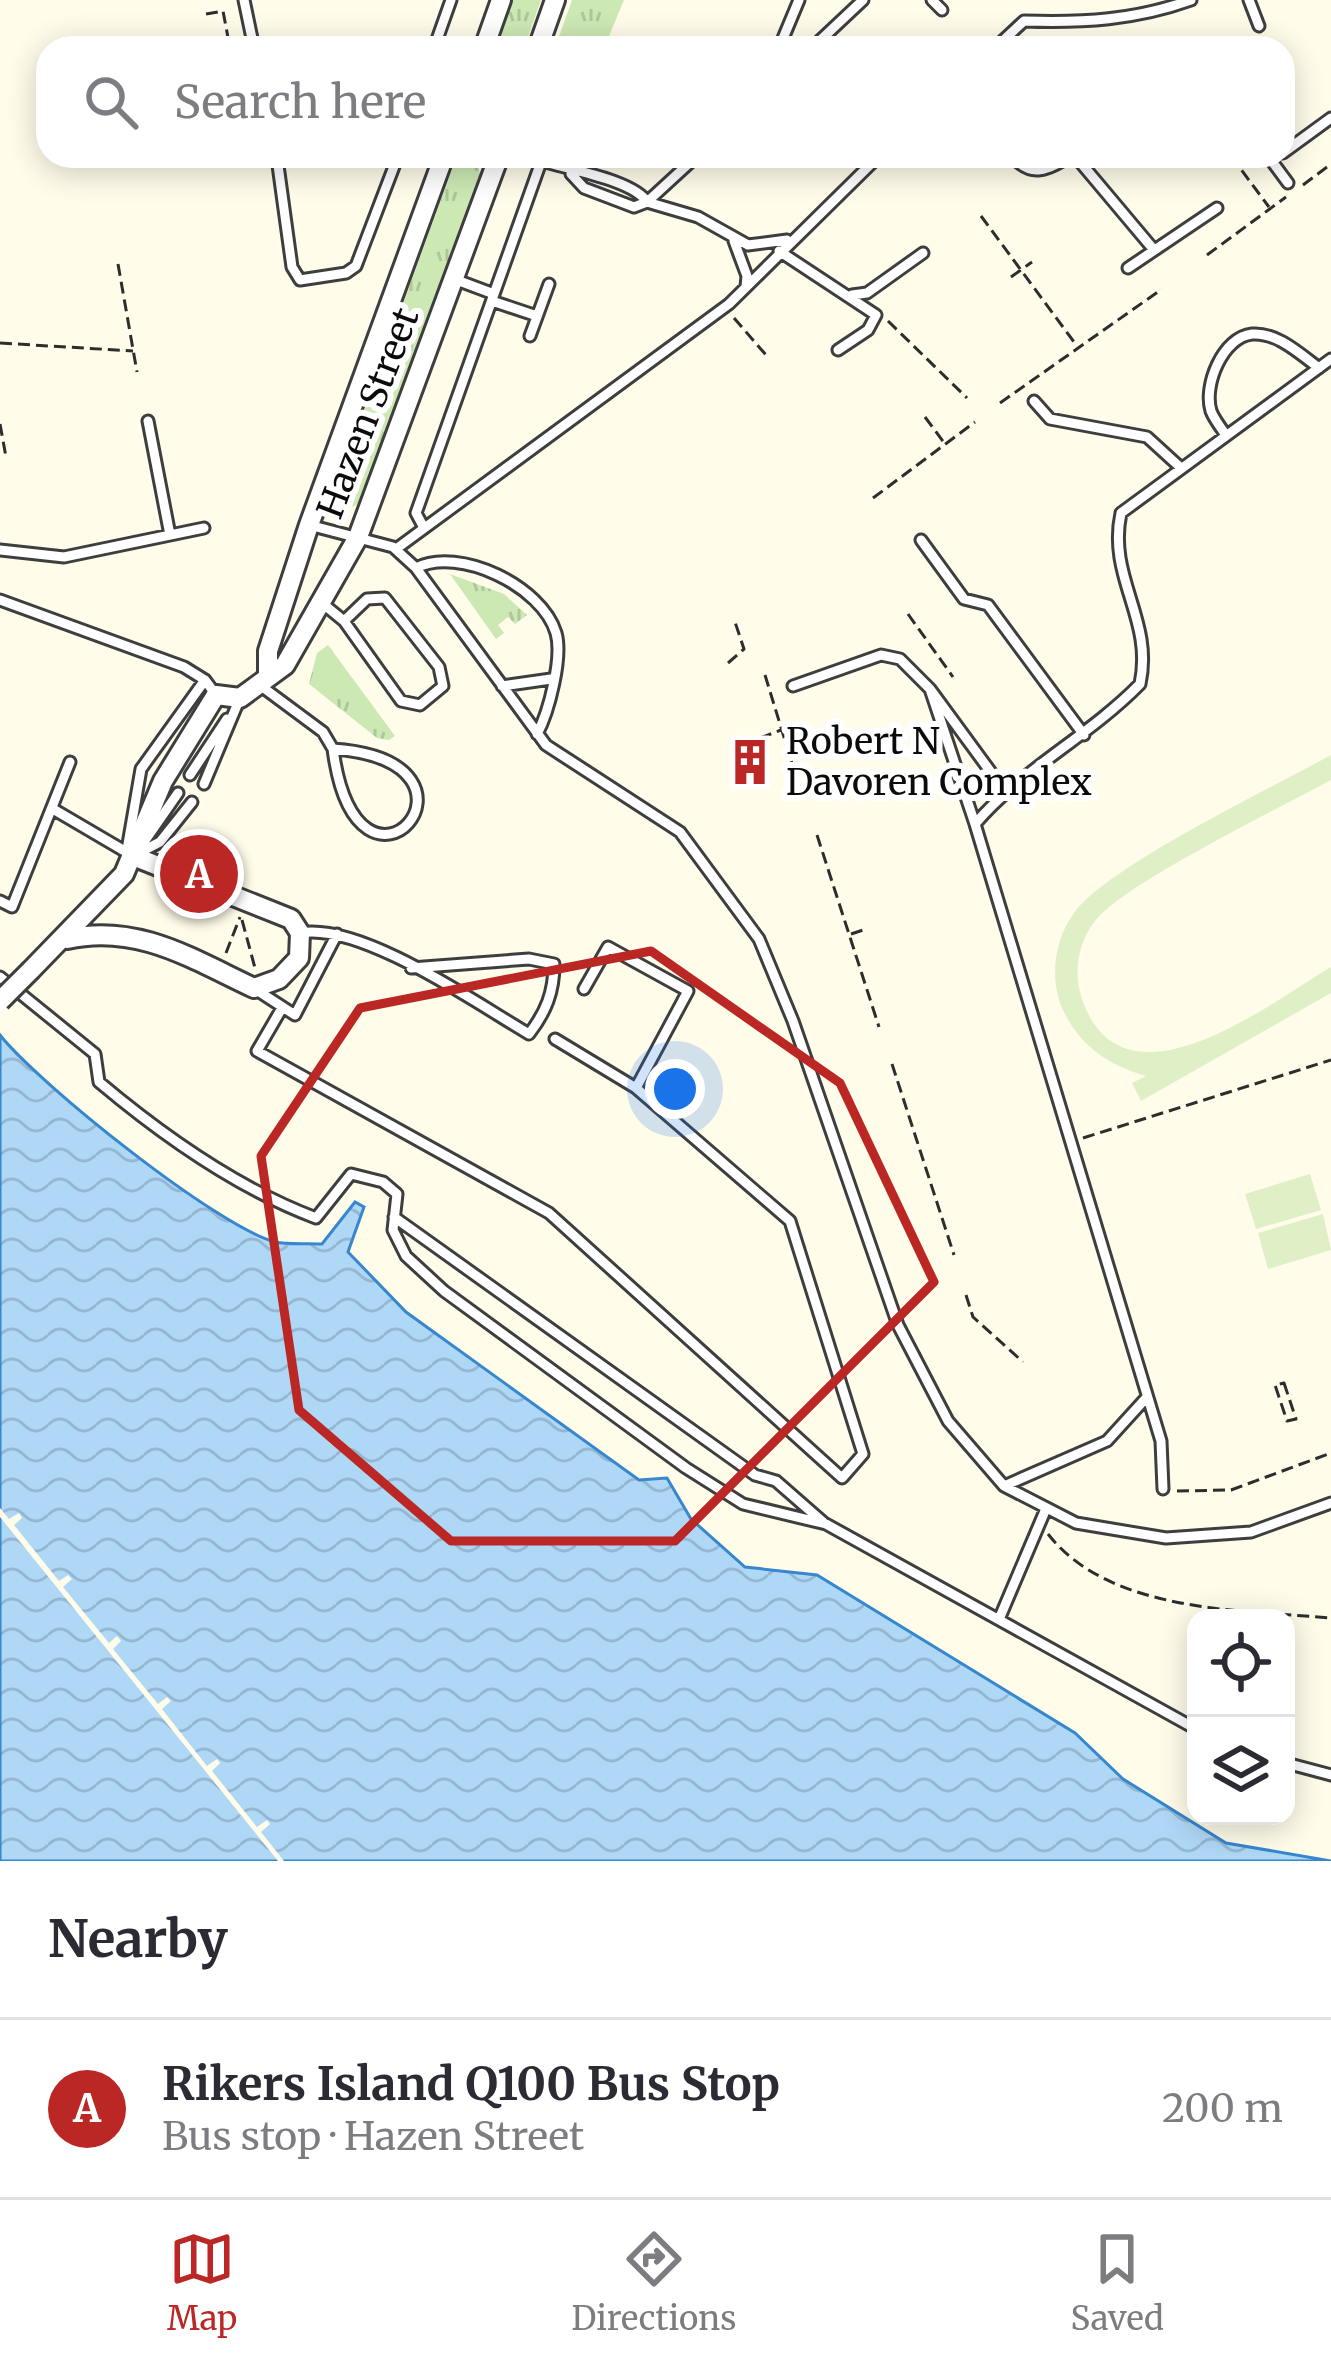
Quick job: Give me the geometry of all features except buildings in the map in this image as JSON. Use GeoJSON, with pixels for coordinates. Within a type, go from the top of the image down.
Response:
{"type":"FeatureCollection","features":[{"type":"Feature","properties":{"kind":"street"},"geometry":{"type":"LineString","coordinates":[[488,36],[501,0]]}},
{"type":"Feature","properties":{"kind":"street"},"geometry":{"type":"LineString","coordinates":[[542,36],[555,0]]}},
{"type":"Feature","properties":{"kind":"street","name":"Hazen Street"},"geometry":{"type":"LineString","coordinates":[[265,681],[268,651],[309,525],[440,168]]}},
{"type":"Feature","properties":{"kind":"street","name":"Hazen Street"},"geometry":{"type":"LineString","coordinates":[[240,698],[286,665],[358,536],[495,168]]}},
{"type":"Feature","properties":{"kind":"street"},"geometry":{"type":"LineString","coordinates":[[0,1001],[124,874],[163,781],[211,687],[240,698]]}},
{"type":"Feature","properties":{"kind":"street"},"geometry":{"type":"LineString","coordinates":[[62,940],[100,932],[126,934],[254,988],[291,970],[299,958],[301,933],[291,919],[235,892],[130,854]]}},
{"type":"Feature","properties":{"kind":"lane"},"geometry":{"type":"LineString","coordinates":[[244,0],[252,36]]}},
{"type":"Feature","properties":{"kind":"lane"},"geometry":{"type":"LineString","coordinates":[[438,36],[452,0]]}},
{"type":"Feature","properties":{"kind":"lane"},"geometry":{"type":"LineString","coordinates":[[784,36],[799,0]]}},
{"type":"Feature","properties":{"kind":"lane"},"geometry":{"type":"LineString","coordinates":[[825,36],[863,0]]}},
{"type":"Feature","properties":{"kind":"lane"},"geometry":{"type":"LineString","coordinates":[[932,0],[942,10]]}},
{"type":"Feature","properties":{"kind":"lane"},"geometry":{"type":"LineString","coordinates":[[1008,36],[1024,21],[1095,22],[1151,15],[1191,0]]}},
{"type":"Feature","properties":{"kind":"lane"},"geometry":{"type":"LineString","coordinates":[[1249,0],[1259,26]]}},
{"type":"Feature","properties":{"kind":"lane"},"geometry":{"type":"LineString","coordinates":[[1295,143],[1331,118]]}},
{"type":"Feature","properties":{"kind":"lane"},"geometry":{"type":"LineString","coordinates":[[278,168],[292,267],[300,280],[346,273],[356,266],[393,168]]}},
{"type":"Feature","properties":{"kind":"lane"},"geometry":{"type":"LineString","coordinates":[[424,529],[416,513],[539,168]]}},
{"type":"Feature","properties":{"kind":"lane"},"geometry":{"type":"LineString","coordinates":[[556,168],[572,174],[591,172],[640,191],[647,202],[698,218],[748,244],[781,244],[796,233]]}},
{"type":"Feature","properties":{"kind":"lane"},"geometry":{"type":"LineString","coordinates":[[572,174],[584,188],[634,208],[684,168]]}},
{"type":"Feature","properties":{"kind":"lane"},"geometry":{"type":"LineString","coordinates":[[396,549],[725,307],[866,168]]}},
{"type":"Feature","properties":{"kind":"lane"},"geometry":{"type":"LineString","coordinates":[[1083,168],[1154,250]]}},
{"type":"Feature","properties":{"kind":"lane"},"geometry":{"type":"LineString","coordinates":[[1281,168],[1288,183]]}},
{"type":"Feature","properties":{"kind":"lane"},"geometry":{"type":"LineString","coordinates":[[1128,268],[1217,208]]}},
{"type":"Feature","properties":{"kind":"lane"},"geometry":{"type":"LineString","coordinates":[[732,238],[747,276],[746,286]]}},
{"type":"Feature","properties":{"kind":"lane"},"geometry":{"type":"LineString","coordinates":[[779,250],[876,315],[868,330],[838,350]]}},
{"type":"Feature","properties":{"kind":"lane"},"geometry":{"type":"LineString","coordinates":[[847,294],[867,293],[923,253]]}},
{"type":"Feature","properties":{"kind":"lane"},"geometry":{"type":"LineString","coordinates":[[454,279],[537,316]]}},
{"type":"Feature","properties":{"kind":"lane"},"geometry":{"type":"LineString","coordinates":[[530,336],[549,284]]}},
{"type":"Feature","properties":{"kind":"lane"},"geometry":{"type":"LineString","coordinates":[[1226,435],[1212,412],[1209,395],[1228,346],[1249,334],[1270,337],[1318,368]]}},
{"type":"Feature","properties":{"kind":"lane"},"geometry":{"type":"LineString","coordinates":[[975,824],[1004,790],[1084,735],[1139,684],[1144,632],[1119,566],[1115,538],[1121,513],[1331,359]]}},
{"type":"Feature","properties":{"kind":"lane"},"geometry":{"type":"LineString","coordinates":[[1034,401],[1050,418],[1147,437],[1181,468]]}},
{"type":"Feature","properties":{"kind":"lane"},"geometry":{"type":"LineString","coordinates":[[148,421],[170,535]]}},
{"type":"Feature","properties":{"kind":"lane"},"geometry":{"type":"LineString","coordinates":[[309,525],[396,549],[416,568],[546,745],[680,832],[759,939],[794,1021],[898,1325],[948,1421],[1004,1486],[1045,1511],[1106,1531],[1207,1538],[1251,1532],[1331,1503]]}},
{"type":"Feature","properties":{"kind":"lane"},"geometry":{"type":"LineString","coordinates":[[0,550],[64,557],[204,528]]}},
{"type":"Feature","properties":{"kind":"lane"},"geometry":{"type":"LineString","coordinates":[[921,540],[964,599],[988,605],[1084,735]]}},
{"type":"Feature","properties":{"kind":"lane"},"geometry":{"type":"LineString","coordinates":[[416,568],[430,561],[463,563],[526,593],[556,631],[551,679],[537,734]]}},
{"type":"Feature","properties":{"kind":"lane"},"geometry":{"type":"LineString","coordinates":[[322,603],[344,621],[400,701],[420,705],[443,686],[439,667],[385,598],[367,599],[344,621]]}},
{"type":"Feature","properties":{"kind":"lane"},"geometry":{"type":"LineString","coordinates":[[0,600],[184,667],[211,687]]}},
{"type":"Feature","properties":{"kind":"lane"},"geometry":{"type":"LineString","coordinates":[[793,686],[881,655],[900,659],[930,689],[1004,790]]}},
{"type":"Feature","properties":{"kind":"lane"},"geometry":{"type":"LineString","coordinates":[[502,686],[551,679]]}},
{"type":"Feature","properties":{"kind":"lane"},"geometry":{"type":"LineString","coordinates":[[265,681],[323,732],[333,749],[350,814],[368,829],[399,833],[412,826],[419,811],[418,794],[407,778],[380,760],[333,749]]}},
{"type":"Feature","properties":{"kind":"lane"},"geometry":{"type":"LineString","coordinates":[[930,689],[1161,1441],[1162,1489]]}},
{"type":"Feature","properties":{"kind":"lane"},"geometry":{"type":"LineString","coordinates":[[190,775],[240,698]]}},
{"type":"Feature","properties":{"kind":"lane"},"geometry":{"type":"LineString","coordinates":[[204,784],[240,698]]}},
{"type":"Feature","properties":{"kind":"lane"},"geometry":{"type":"LineString","coordinates":[[0,901],[12,907],[70,762]]}},
{"type":"Feature","properties":{"kind":"lane"},"geometry":{"type":"LineString","coordinates":[[130,854],[178,793]]}},
{"type":"Feature","properties":{"kind":"lane"},"geometry":{"type":"LineString","coordinates":[[130,854],[160,842],[192,802]]}},
{"type":"Feature","properties":{"kind":"lane"},"geometry":{"type":"LineString","coordinates":[[53,809],[130,854]]}},
{"type":"Feature","properties":{"kind":"lane"},"geometry":{"type":"LineString","coordinates":[[301,933],[337,934],[411,968],[529,1034],[554,985],[554,964],[529,958],[411,968]]}},
{"type":"Feature","properties":{"kind":"lane"},"geometry":{"type":"LineString","coordinates":[[254,988],[296,1015],[337,934]]}},
{"type":"Feature","properties":{"kind":"lane"},"geometry":{"type":"LineString","coordinates":[[584,989],[608,947],[688,991],[636,1088]]}},
{"type":"Feature","properties":{"kind":"lane"},"geometry":{"type":"LineString","coordinates":[[0,977],[95,1054],[99,1082],[130,1108],[276,1203],[316,1218],[351,1174],[383,1182],[398,1194],[393,1230],[406,1256],[444,1291],[686,1468],[743,1504],[826,1524]]}},
{"type":"Feature","properties":{"kind":"lane"},"geometry":{"type":"LineString","coordinates":[[282,1007],[257,1051],[549,1213],[842,1478],[862,1454],[790,1221],[636,1088],[555,1039]]}},
{"type":"Feature","properties":{"kind":"lane"},"geometry":{"type":"LineString","coordinates":[[394,1217],[754,1475],[776,1481],[826,1524],[1187,1724]]}},
{"type":"Feature","properties":{"kind":"lane"},"geometry":{"type":"LineString","coordinates":[[1004,1486],[1108,1441],[1148,1397]]}},
{"type":"Feature","properties":{"kind":"lane"},"geometry":{"type":"LineString","coordinates":[[1000,1617],[1045,1511]]}},
{"type":"Feature","properties":{"kind":"lane"},"geometry":{"type":"LineString","coordinates":[[1295,1765],[1331,1775]]}},
{"type":"Feature","properties":{"kind":"path"},"geometry":{"type":"LineString","coordinates":[[206,14],[223,11],[228,36]]}},
{"type":"Feature","properties":{"kind":"path"},"geometry":{"type":"LineString","coordinates":[[1207,255],[1331,164]]}},
{"type":"Feature","properties":{"kind":"path"},"geometry":{"type":"LineString","coordinates":[[1240,168],[1270,209]]}},
{"type":"Feature","properties":{"kind":"path"},"geometry":{"type":"LineString","coordinates":[[981,215],[1081,344]]}},
{"type":"Feature","properties":{"kind":"path"},"geometry":{"type":"LineString","coordinates":[[1011,277],[1032,262]]}},
{"type":"Feature","properties":{"kind":"path"},"geometry":{"type":"LineString","coordinates":[[118,264],[137,372]]}},
{"type":"Feature","properties":{"kind":"path"},"geometry":{"type":"LineString","coordinates":[[1000,403],[1162,289]]}},
{"type":"Feature","properties":{"kind":"path"},"geometry":{"type":"LineString","coordinates":[[725,307],[766,355]]}},
{"type":"Feature","properties":{"kind":"path"},"geometry":{"type":"LineString","coordinates":[[876,315],[895,325],[968,398]]}},
{"type":"Feature","properties":{"kind":"path"},"geometry":{"type":"LineString","coordinates":[[0,343],[133,351]]}},
{"type":"Feature","properties":{"kind":"path"},"geometry":{"type":"LineString","coordinates":[[925,417],[946,445]]}},
{"type":"Feature","properties":{"kind":"path"},"geometry":{"type":"LineString","coordinates":[[873,498],[975,422]]}},
{"type":"Feature","properties":{"kind":"path"},"geometry":{"type":"LineString","coordinates":[[0,424],[6,457]]}},
{"type":"Feature","properties":{"kind":"path"},"geometry":{"type":"LineString","coordinates":[[908,614],[953,676]]}},
{"type":"Feature","properties":{"kind":"path"},"geometry":{"type":"LineString","coordinates":[[728,663],[744,649],[734,619]]}},
{"type":"Feature","properties":{"kind":"path"},"geometry":{"type":"LineString","coordinates":[[765,675],[801,793]]}},
{"type":"Feature","properties":{"kind":"path"},"geometry":{"type":"LineString","coordinates":[[760,737],[782,730]]}},
{"type":"Feature","properties":{"kind":"path"},"geometry":{"type":"LineString","coordinates":[[817,835],[879,1028]]}},
{"type":"Feature","properties":{"kind":"path"},"geometry":{"type":"LineString","coordinates":[[219,972],[241,915],[256,970],[254,988]]}},
{"type":"Feature","properties":{"kind":"path"},"geometry":{"type":"LineString","coordinates":[[849,934],[866,929]]}},
{"type":"Feature","properties":{"kind":"path"},"geometry":{"type":"LineString","coordinates":[[1070,1141],[1331,1060]]}},
{"type":"Feature","properties":{"kind":"path"},"geometry":{"type":"LineString","coordinates":[[892,1064],[954,1255]]}},
{"type":"Feature","properties":{"kind":"path"},"geometry":{"type":"LineString","coordinates":[[924,1162],[935,1159]]}},
{"type":"Feature","properties":{"kind":"path"},"geometry":{"type":"LineString","coordinates":[[966,1295],[973,1317],[1022,1362]]}},
{"type":"Feature","properties":{"kind":"path"},"geometry":{"type":"LineString","coordinates":[[1284,1382],[1296,1419],[1287,1421],[1275,1385],[1284,1382]]}},
{"type":"Feature","properties":{"kind":"path"},"geometry":{"type":"LineString","coordinates":[[1162,1489],[1231,1490],[1331,1454]]}},
{"type":"Feature","properties":{"kind":"path"},"geometry":{"type":"LineString","coordinates":[[1040,1523],[1056,1544],[1093,1571],[1136,1590],[1211,1608],[1331,1618]]}},
{"type":"Feature","properties":{"kind":"highlighted area"},"geometry":{"type":"Polygon","coordinates":[[[651,951],[840,1083],[934,1282],[675,1541],[451,1541],[299,1410],[261,1156],[360,1008],[651,951]]]}},
{"type":"Feature","properties":{"kind":"green space"},"geometry":{"type":"Polygon","coordinates":[[[509,0],[541,0],[528,36],[496,36],[509,0]]]}},
{"type":"Feature","properties":{"kind":"green space"},"geometry":{"type":"Polygon","coordinates":[[[572,0],[624,0],[609,36],[559,36],[572,0]]]}},
{"type":"Feature","properties":{"kind":"green space"},"geometry":{"type":"Polygon","coordinates":[[[453,168],[478,168],[360,503],[344,511],[333,495],[453,168]]]}},
{"type":"Feature","properties":{"kind":"green space"},"geometry":{"type":"Polygon","coordinates":[[[450,574],[504,594],[527,615],[515,624],[508,617],[498,625],[504,633],[496,639],[450,574]]]}},
{"type":"Feature","properties":{"kind":"green space"},"geometry":{"type":"Polygon","coordinates":[[[328,645],[395,736],[377,738],[309,684],[317,653],[328,645]]]}},
{"type":"Feature","properties":{"kind":"green space"},"geometry":{"type":"Polygon","coordinates":[[[1331,755],[1331,780],[1169,867],[1112,905],[1089,929],[1078,968],[1082,999],[1102,1034],[1130,1050],[1163,1051],[1199,1042],[1331,967],[1331,993],[1141,1101],[1132,1083],[1146,1076],[1097,1052],[1063,1010],[1055,973],[1067,924],[1092,894],[1120,873],[1331,755]]]}},
{"type":"Feature","properties":{"kind":"green space"},"geometry":{"type":"Polygon","coordinates":[[[1310,1174],[1321,1210],[1256,1229],[1245,1194],[1310,1174]]]}},
{"type":"Feature","properties":{"kind":"green space"},"geometry":{"type":"Polygon","coordinates":[[[1323,1214],[1331,1250],[1268,1269],[1258,1233],[1323,1214]]]}},
{"type":"Feature","properties":{"kind":"water"},"geometry":{"type":"Polygon","coordinates":[[[0,1035],[51,1086],[130,1151],[248,1231],[275,1242],[322,1244],[355,1202],[364,1207],[348,1252],[406,1312],[639,1480],[667,1478],[691,1519],[745,1567],[817,1575],[1075,1733],[1123,1779],[1187,1819],[1187,1825],[1197,1825],[1226,1843],[1331,1861],[0,1861],[0,1035]]]}},
{"type":"Feature","properties":{"kind":"pier"},"geometry":{"type":"Polygon","coordinates":[[[0,1508],[9,1519],[19,1513],[22,1518],[14,1525],[59,1581],[68,1575],[72,1579],[63,1587],[109,1643],[117,1636],[121,1641],[113,1649],[158,1704],[167,1697],[171,1701],[162,1709],[207,1766],[217,1759],[220,1763],[212,1771],[257,1827],[267,1820],[270,1824],[261,1832],[284,1861],[278,1861],[0,1517],[0,1508]]]}},
{"type":"Feature","properties":{"kind":"place","name":"Robert N Davoren Complex"},"geometry":{"type":"Point","coordinates":[750,762]}},
{"type":"Feature","properties":{"kind":"place","name":"Rikers Island Q100 Bus Stop"},"geometry":{"type":"Point","coordinates":[199,874]}}]}
